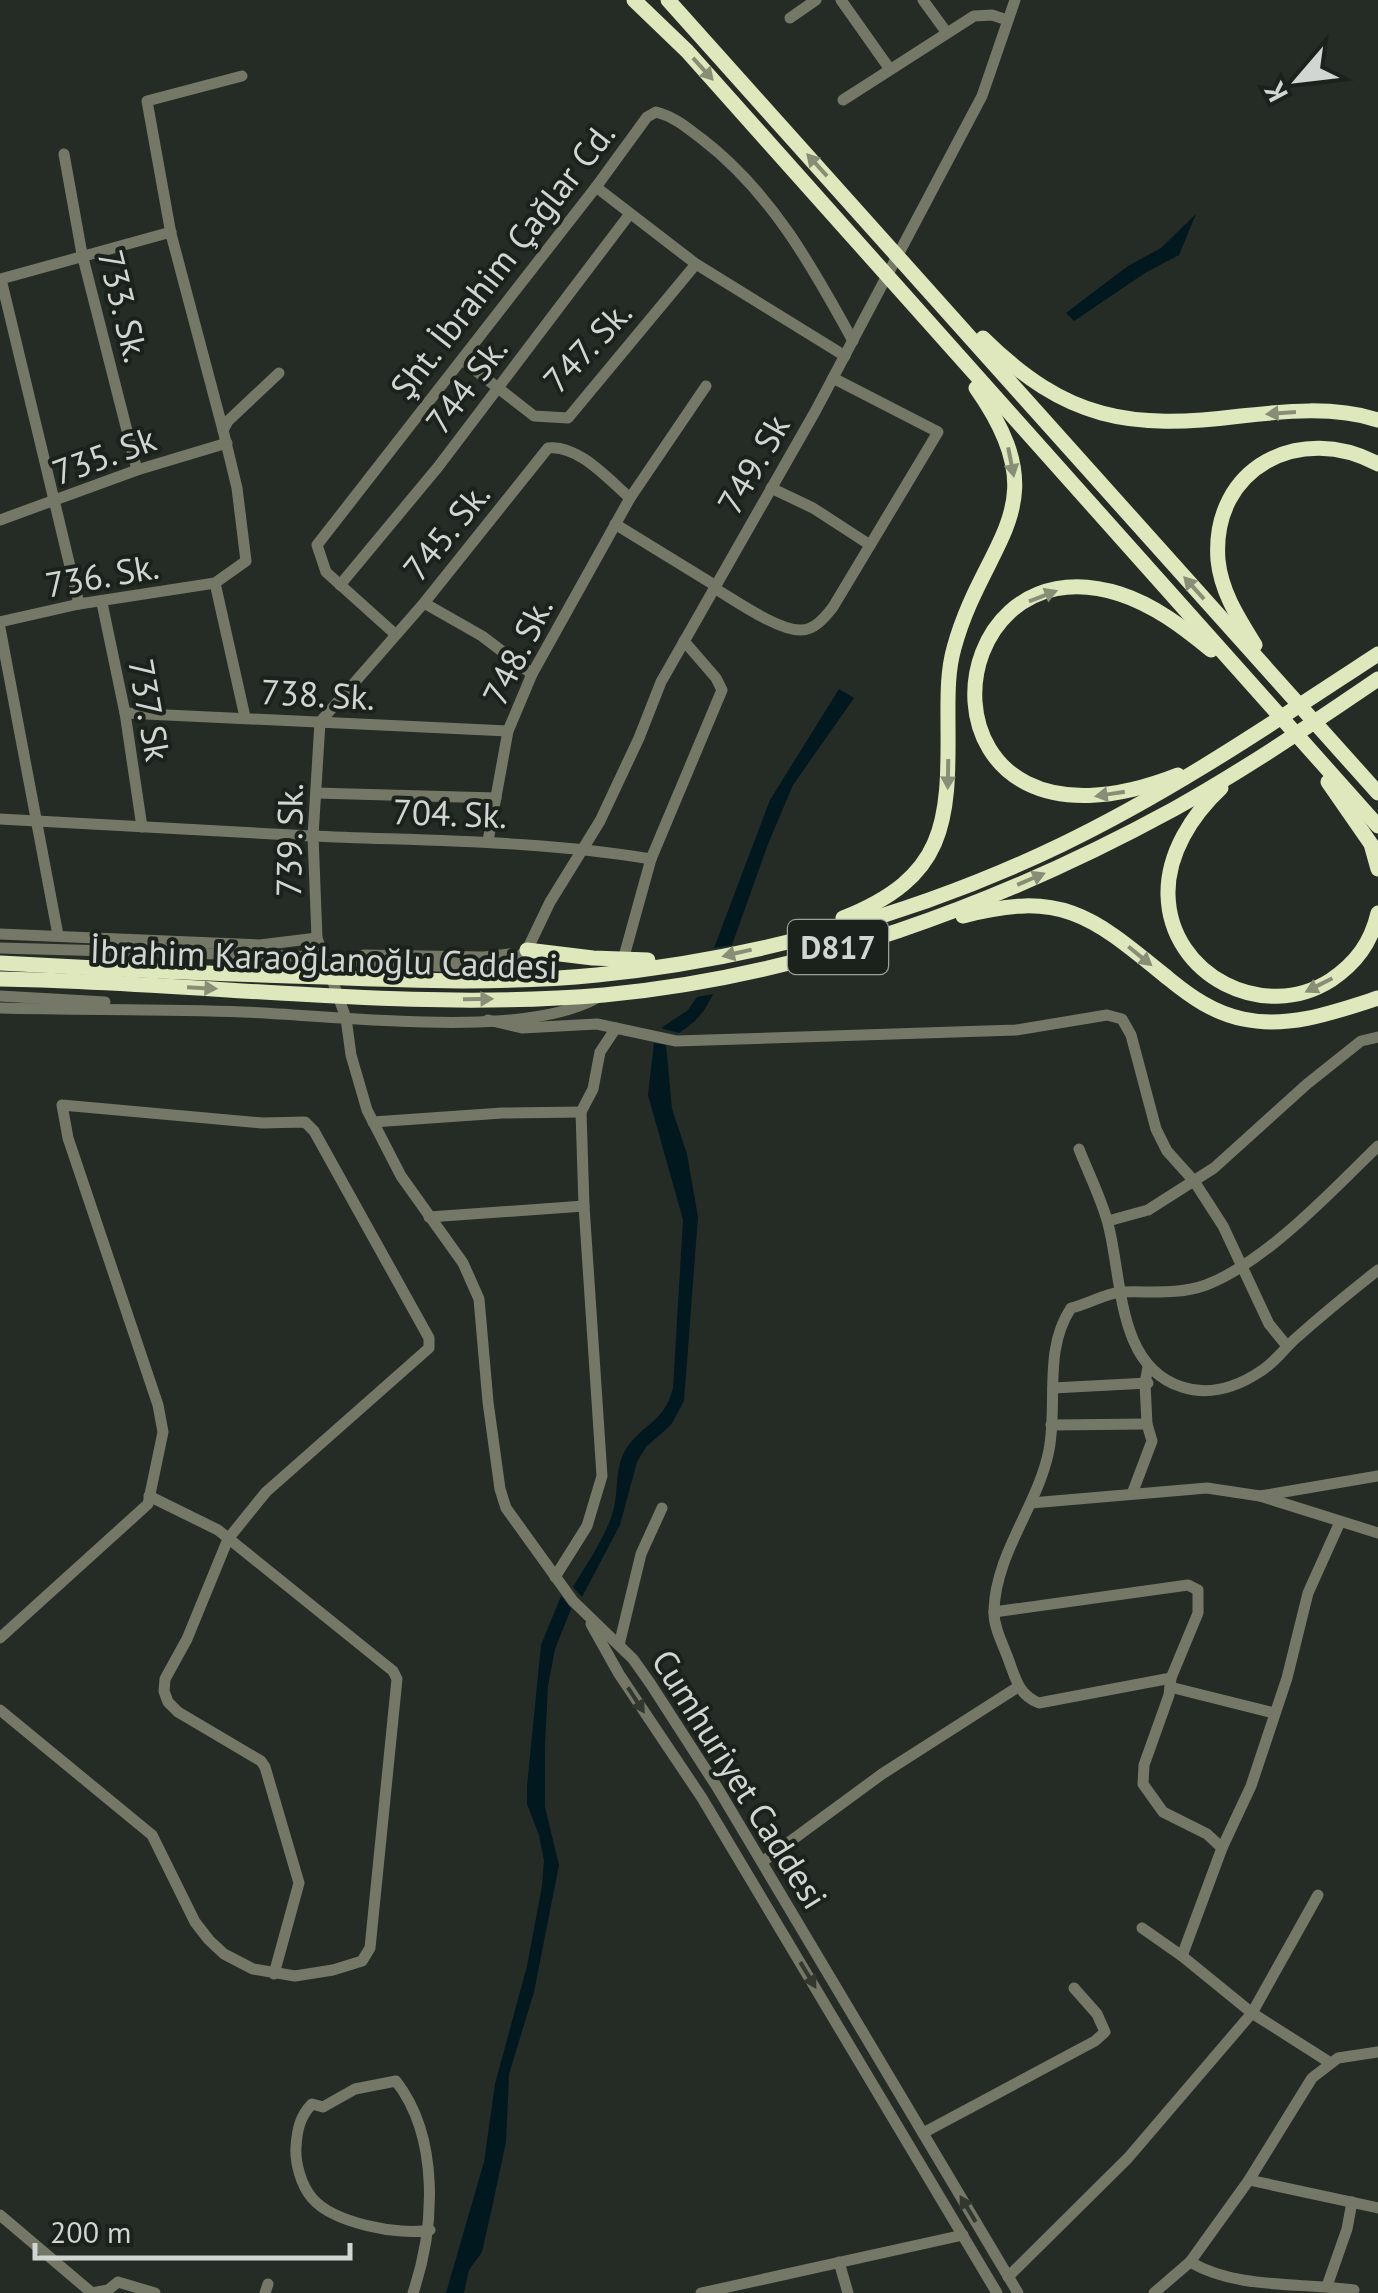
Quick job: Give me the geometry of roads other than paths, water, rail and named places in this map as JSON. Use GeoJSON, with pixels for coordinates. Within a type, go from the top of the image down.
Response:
{"type":"FeatureCollection","features":[{"type":"Feature","properties":{"kind":"highway"},"geometry":{"type":"LineString","coordinates":[[634,0],[687,51],[1378,826]]}},
{"type":"Feature","properties":{"kind":"highway"},"geometry":{"type":"LineString","coordinates":[[668,0],[910,266],[1378,794]]}},
{"type":"Feature","properties":{"kind":"highway"},"geometry":{"type":"LineString","coordinates":[[910,266],[1028,378],[1062,398],[1104,415],[1182,424],[1324,410],[1378,420]]}},
{"type":"Feature","properties":{"kind":"highway"},"geometry":{"type":"LineString","coordinates":[[782,942],[890,896],[916,874],[932,849],[944,820],[948,786],[948,682],[954,648],[1012,514],[1013,464],[1004,435],[966,374],[899,290]]}},
{"type":"Feature","properties":{"kind":"highway"},"geometry":{"type":"LineString","coordinates":[[1306,712],[1238,618],[1224,588],[1218,561],[1219,530],[1228,502],[1241,482],[1261,464],[1284,452],[1306,446],[1333,447],[1378,464]]}},
{"type":"Feature","properties":{"kind":"highway"},"geometry":{"type":"LineString","coordinates":[[1239,745],[1192,770],[1113,796],[1081,798],[1046,792],[1017,778],[995,756],[980,729],[973,697],[975,671],[997,625],[1040,595],[1064,588],[1090,588],[1149,606],[1226,662],[1289,725],[1371,844],[1378,869]]}},
{"type":"Feature","properties":{"kind":"highway"},"geometry":{"type":"LineString","coordinates":[[1343,677],[1378,645]]}},
{"type":"Feature","properties":{"kind":"highway","name":"D817"},"geometry":{"type":"LineString","coordinates":[[1239,745],[1378,654]]}},
{"type":"Feature","properties":{"kind":"highway","name":"D817"},"geometry":{"type":"LineString","coordinates":[[1254,760],[1369,686]]}},
{"type":"Feature","properties":{"kind":"highway"},"geometry":{"type":"LineString","coordinates":[[1320,728],[1378,783]]}},
{"type":"Feature","properties":{"kind":"highway","name":"İbrahim Karaoğlanoğlu Caddesi"},"geometry":{"type":"LineString","coordinates":[[0,963],[504,981],[596,975],[677,964],[782,942],[919,902],[1024,861],[1171,788],[1239,745]]}},
{"type":"Feature","properties":{"kind":"highway"},"geometry":{"type":"LineString","coordinates":[[1254,760],[1194,818],[1180,841],[1170,870],[1168,897],[1174,926],[1190,956],[1210,976],[1233,990],[1260,997],[1291,997],[1317,988],[1364,951],[1378,913]]}},
{"type":"Feature","properties":{"kind":"highway","name":"İbrahim Karaoğlanoğlu Caddesi"},"geometry":{"type":"LineString","coordinates":[[0,979],[458,999],[604,994],[690,984],[852,944],[994,895],[1067,864],[1175,808],[1254,760]]}},
{"type":"Feature","properties":{"kind":"highway"},"geometry":{"type":"LineString","coordinates":[[852,944],[991,908],[1056,906],[1084,916],[1116,936],[1211,1009],[1243,1020],[1305,1019],[1378,998]]}},
{"type":"Feature","properties":{"kind":"highway"},"geometry":{"type":"LineString","coordinates":[[522,954],[662,960],[677,964]]}},
{"type":"Feature","properties":{"kind":"street"},"geometry":{"type":"LineString","coordinates":[[790,18],[816,0]]}},
{"type":"Feature","properties":{"kind":"street"},"geometry":{"type":"LineString","coordinates":[[841,0],[889,68]]}},
{"type":"Feature","properties":{"kind":"street"},"geometry":{"type":"LineString","coordinates":[[923,0],[948,32]]}},
{"type":"Feature","properties":{"kind":"street","name":"749. Sk"},"geometry":{"type":"LineString","coordinates":[[522,954],[584,847],[639,738],[661,682],[833,378],[982,96],[1015,0]]}},
{"type":"Feature","properties":{"kind":"street"},"geometry":{"type":"LineString","coordinates":[[843,100],[974,16],[1007,20]]}},
{"type":"Feature","properties":{"kind":"street"},"geometry":{"type":"LineString","coordinates":[[242,76],[148,101],[170,232],[225,436],[245,535],[246,561],[214,583],[245,717]]}},
{"type":"Feature","properties":{"kind":"street","name":"Şht. İbrahim Çağlar Cd."},"geometry":{"type":"LineString","coordinates":[[395,634],[326,572],[317,546],[647,117],[656,112],[674,117],[756,188],[794,237],[853,341]]}},
{"type":"Feature","properties":{"kind":"street","name":"733. Sk."},"geometry":{"type":"LineString","coordinates":[[64,154],[82,254],[137,470]]}},
{"type":"Feature","properties":{"kind":"street"},"geometry":{"type":"LineString","coordinates":[[596,188],[693,261],[845,356]]}},
{"type":"Feature","properties":{"kind":"street","name":"744 Sk."},"geometry":{"type":"LineString","coordinates":[[340,585],[438,467],[629,215]]}},
{"type":"Feature","properties":{"kind":"street"},"geometry":{"type":"LineString","coordinates":[[79,604],[1,279],[170,232]]}},
{"type":"Feature","properties":{"kind":"street","name":"747. Sk."},"geometry":{"type":"LineString","coordinates":[[498,388],[534,416],[568,418],[693,261]]}},
{"type":"Feature","properties":{"kind":"street"},"geometry":{"type":"LineString","coordinates":[[462,360],[498,388]]}},
{"type":"Feature","properties":{"kind":"street"},"geometry":{"type":"LineString","coordinates":[[225,436],[228,421],[279,373]]}},
{"type":"Feature","properties":{"kind":"street"},"geometry":{"type":"LineString","coordinates":[[615,524],[785,627],[804,630],[820,622],[833,607],[938,432],[833,378]]}},
{"type":"Feature","properties":{"kind":"street","name":"748. Sk."},"geometry":{"type":"LineString","coordinates":[[488,841],[508,731],[532,674],[630,498],[706,386]]}},
{"type":"Feature","properties":{"kind":"street","name":"735. Sk"},"geometry":{"type":"LineString","coordinates":[[0,520],[225,436]]}},
{"type":"Feature","properties":{"kind":"street","name":"745. Sk."},"geometry":{"type":"LineString","coordinates":[[320,722],[424,603],[548,448],[558,446],[578,455],[630,498]]}},
{"type":"Feature","properties":{"kind":"street"},"geometry":{"type":"LineString","coordinates":[[772,488],[812,508],[870,546]]}},
{"type":"Feature","properties":{"kind":"street","name":"736. Sk."},"geometry":{"type":"LineString","coordinates":[[0,625],[79,604],[214,583]]}},
{"type":"Feature","properties":{"kind":"street","name":"737. Sk"},"geometry":{"type":"LineString","coordinates":[[102,603],[142,826]]}},
{"type":"Feature","properties":{"kind":"street"},"geometry":{"type":"LineString","coordinates":[[424,603],[482,636],[532,674]]}},
{"type":"Feature","properties":{"kind":"street"},"geometry":{"type":"LineString","coordinates":[[0,625],[58,935]]}},
{"type":"Feature","properties":{"kind":"street"},"geometry":{"type":"LineString","coordinates":[[624,960],[652,859],[722,690],[684,641]]}},
{"type":"Feature","properties":{"kind":"street","name":"738. Sk."},"geometry":{"type":"LineString","coordinates":[[124,713],[508,731]]}},
{"type":"Feature","properties":{"kind":"street","name":"739. Sk."},"geometry":{"type":"LineString","coordinates":[[320,722],[313,836],[317,938],[346,1018]]}},
{"type":"Feature","properties":{"kind":"street"},"geometry":{"type":"LineString","coordinates":[[316,793],[496,798]]}},
{"type":"Feature","properties":{"kind":"street","name":"704. Sk."},"geometry":{"type":"LineString","coordinates":[[0,819],[488,841],[584,847],[652,859]]}},
{"type":"Feature","properties":{"kind":"street"},"geometry":{"type":"LineString","coordinates":[[0,934],[260,945],[317,938]]}},
{"type":"Feature","properties":{"kind":"street"},"geometry":{"type":"LineString","coordinates":[[0,948],[353,960],[364,955],[522,954]]}},
{"type":"Feature","properties":{"kind":"street"},"geometry":{"type":"LineString","coordinates":[[0,1008],[139,1008],[488,1020],[565,1010],[604,994]]}},
{"type":"Feature","properties":{"kind":"street"},"geometry":{"type":"LineString","coordinates":[[0,996],[139,1008]]}},
{"type":"Feature","properties":{"kind":"street"},"geometry":{"type":"LineString","coordinates":[[488,1020],[509,1027],[597,1024],[676,1041],[1016,1030],[1108,1015],[1122,1019],[1131,1034],[1156,1129],[1167,1151],[1194,1181],[1244,1265],[1269,1324],[1287,1346]]}},
{"type":"Feature","properties":{"kind":"street","name":"Cumhuriyet Caddesi"},"geometry":{"type":"LineString","coordinates":[[346,1018],[360,1092],[372,1122],[400,1176],[462,1263],[479,1298],[502,1498],[512,1518],[586,1616],[619,1645],[650,1683],[762,1862],[1018,2293]]}},
{"type":"Feature","properties":{"kind":"street"},"geometry":{"type":"LineString","coordinates":[[555,1577],[588,1526],[602,1476],[581,1112],[593,1090],[600,1052],[616,1028]]}},
{"type":"Feature","properties":{"kind":"street"},"geometry":{"type":"LineString","coordinates":[[1108,1221],[1148,1210],[1194,1181],[1240,1147],[1360,1040],[1378,1037]]}},
{"type":"Feature","properties":{"kind":"street"},"geometry":{"type":"LineString","coordinates":[[0,1638],[148,1504],[163,1432],[158,1405],[68,1138],[62,1104],[262,1123],[305,1122],[314,1131],[429,1338],[429,1348],[266,1492],[228,1538],[187,1639],[166,1679],[164,1691],[168,1702],[178,1712],[265,1767],[300,1882],[274,1974]]}},
{"type":"Feature","properties":{"kind":"street"},"geometry":{"type":"LineString","coordinates":[[372,1122],[581,1112]]}},
{"type":"Feature","properties":{"kind":"street"},"geometry":{"type":"LineString","coordinates":[[1274,1713],[1171,1682],[1039,1703],[1018,1687],[994,1612],[1005,1558],[1031,1503],[1049,1450],[1057,1333],[1071,1308],[1118,1292],[1160,1294],[1204,1286],[1244,1265],[1322,1201],[1378,1146]]}},
{"type":"Feature","properties":{"kind":"street"},"geometry":{"type":"LineString","coordinates":[[1078,1148],[1108,1221],[1118,1292],[1148,1367],[1170,1383]]}},
{"type":"Feature","properties":{"kind":"street"},"geometry":{"type":"LineString","coordinates":[[429,1217],[584,1206]]}},
{"type":"Feature","properties":{"kind":"street"},"geometry":{"type":"LineString","coordinates":[[1053,1388],[1170,1383],[1202,1393],[1221,1389],[1263,1370],[1378,1270]]}},
{"type":"Feature","properties":{"kind":"street"},"geometry":{"type":"LineString","coordinates":[[1132,1494],[1152,1441],[1147,1424],[1148,1367]]}},
{"type":"Feature","properties":{"kind":"street"},"geometry":{"type":"LineString","coordinates":[[1050,1425],[1147,1424]]}},
{"type":"Feature","properties":{"kind":"street"},"geometry":{"type":"LineString","coordinates":[[1260,1496],[1378,1476]]}},
{"type":"Feature","properties":{"kind":"street"},"geometry":{"type":"LineString","coordinates":[[1031,1503],[1207,1488],[1260,1496],[1378,1533]]}},
{"type":"Feature","properties":{"kind":"street"},"geometry":{"type":"LineString","coordinates":[[0,1710],[152,1835],[195,1922],[224,1954],[253,1969],[295,1976],[362,1961],[370,1948],[397,1680],[393,1671],[218,1530],[150,1496]]}},
{"type":"Feature","properties":{"kind":"street"},"geometry":{"type":"LineString","coordinates":[[619,1645],[641,1554],[662,1508]]}},
{"type":"Feature","properties":{"kind":"street"},"geometry":{"type":"LineString","coordinates":[[1182,1956],[1222,1848],[1251,1786],[1287,1678],[1308,1593],[1340,1522]]}},
{"type":"Feature","properties":{"kind":"street"},"geometry":{"type":"LineString","coordinates":[[994,1612],[1188,1585],[1198,1590],[1198,1612],[1144,1765],[1143,1784],[1163,1812],[1207,1834],[1222,1848]]}},
{"type":"Feature","properties":{"kind":"street"},"geometry":{"type":"LineString","coordinates":[[586,1616],[619,1674],[709,1810],[998,2293]]}},
{"type":"Feature","properties":{"kind":"street"},"geometry":{"type":"LineString","coordinates":[[762,1862],[893,1766],[1018,1687]]}},
{"type":"Feature","properties":{"kind":"street"},"geometry":{"type":"LineString","coordinates":[[1008,2276],[1128,2158],[1252,2014],[1318,1895]]}},
{"type":"Feature","properties":{"kind":"street"},"geometry":{"type":"LineString","coordinates":[[1142,1928],[1252,2014],[1329,2062]]}},
{"type":"Feature","properties":{"kind":"street"},"geometry":{"type":"LineString","coordinates":[[923,2133],[1095,2041],[1105,2032],[1098,2014],[1074,1988]]}},
{"type":"Feature","properties":{"kind":"street"},"geometry":{"type":"LineString","coordinates":[[1154,2293],[1190,2262],[1249,2180],[1312,2078],[1329,2062],[1347,2055],[1378,2052]]}},
{"type":"Feature","properties":{"kind":"street"},"geometry":{"type":"LineString","coordinates":[[414,2293],[430,2230],[422,2129],[408,2097],[396,2081],[355,2088],[323,2107],[312,2104],[297,2131],[296,2158],[311,2198],[327,2210],[382,2229],[416,2233],[430,2230]]}},
{"type":"Feature","properties":{"kind":"street"},"geometry":{"type":"LineString","coordinates":[[1249,2180],[1378,2208]]}},
{"type":"Feature","properties":{"kind":"street"},"geometry":{"type":"LineString","coordinates":[[1327,2286],[1352,2202]]}},
{"type":"Feature","properties":{"kind":"street"},"geometry":{"type":"LineString","coordinates":[[0,2215],[92,2293],[108,2290],[118,2282],[155,2293]]}},
{"type":"Feature","properties":{"kind":"street"},"geometry":{"type":"LineString","coordinates":[[701,2293],[963,2235]]}},
{"type":"Feature","properties":{"kind":"street"},"geometry":{"type":"LineString","coordinates":[[838,2262],[848,2293]]}},
{"type":"Feature","properties":{"kind":"street"},"geometry":{"type":"LineString","coordinates":[[1190,2262],[1207,2272],[1263,2283],[1354,2290]]}},
{"type":"Feature","properties":{"kind":"water"},"geometry":{"type":"Polygon","coordinates":[[[1196,214],[1179,255],[1074,321],[1066,313],[1128,266],[1161,248],[1196,214]]]}},
{"type":"Feature","properties":{"kind":"water"},"geometry":{"type":"Polygon","coordinates":[[[839,689],[854,698],[793,785],[732,945],[714,948],[770,800],[839,689]]]}},
{"type":"Feature","properties":{"kind":"water"},"geometry":{"type":"Polygon","coordinates":[[[713,994],[699,1016],[679,1033],[661,1028],[688,1010],[697,997],[713,994]]]}},
{"type":"Feature","properties":{"kind":"water"},"geometry":{"type":"Polygon","coordinates":[[[654,1043],[666,1045],[672,1109],[687,1154],[698,1217],[684,1401],[671,1425],[646,1447],[637,1462],[620,1525],[582,1597],[573,1587],[611,1518],[622,1457],[632,1441],[665,1408],[673,1388],[683,1220],[648,1095],[654,1043]]]}},
{"type":"Feature","properties":{"kind":"water"},"geometry":{"type":"Polygon","coordinates":[[[561,1596],[571,1609],[555,1649],[548,1686],[545,1745],[545,1807],[559,1865],[534,1992],[509,2074],[506,2142],[482,2252],[469,2270],[464,2293],[446,2293],[484,2162],[495,2084],[527,1966],[542,1886],[544,1861],[527,1804],[527,1786],[541,1645],[561,1596]]]}}]}
